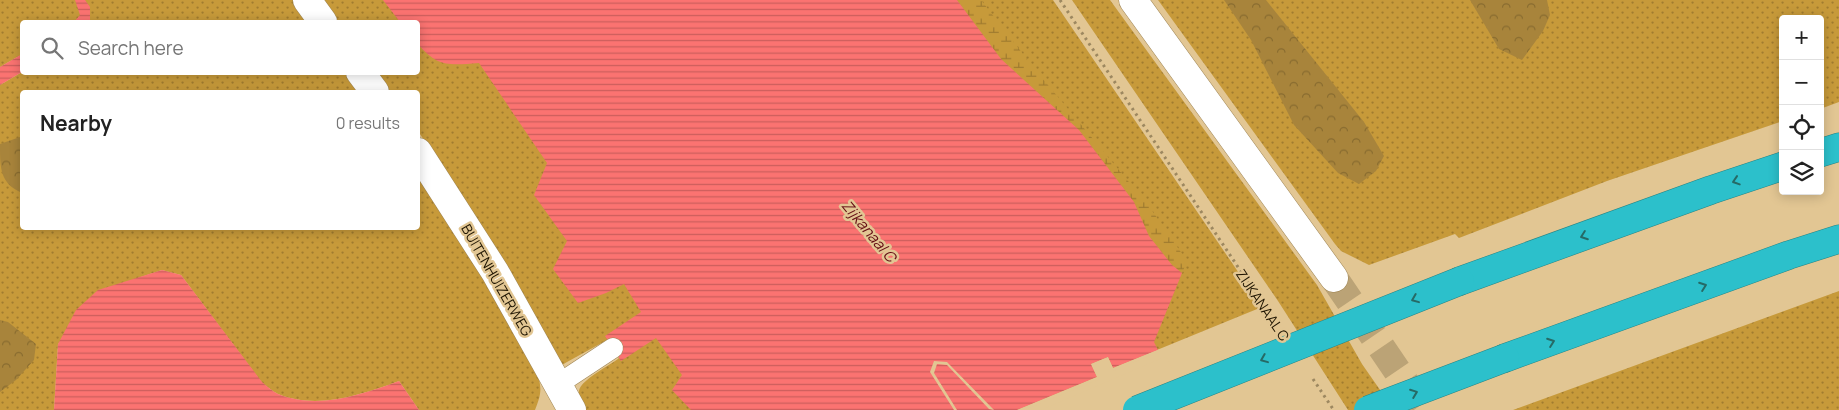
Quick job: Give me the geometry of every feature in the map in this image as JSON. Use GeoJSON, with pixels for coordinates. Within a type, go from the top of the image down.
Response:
{"type":"FeatureCollection","features":[{"type":"Feature","properties":{"kind":"highway"},"geometry":{"type":"LineString","coordinates":[[1824,152],[1839,147]]}},
{"type":"Feature","properties":{"kind":"highway"},"geometry":{"type":"LineString","coordinates":[[1136,410],[1460,282],[1711,190],[1779,167]]}},
{"type":"Feature","properties":{"kind":"highway"},"geometry":{"type":"LineString","coordinates":[[1368,410],[1788,255],[1839,239]]}},
{"type":"Feature","properties":{"kind":"street"},"geometry":{"type":"LineString","coordinates":[[307,0],[322,20]]}},
{"type":"Feature","properties":{"kind":"street"},"geometry":{"type":"LineString","coordinates":[[1133,0],[1334,278]]}},
{"type":"Feature","properties":{"kind":"street"},"geometry":{"type":"LineString","coordinates":[[362,75],[374,90]]}},
{"type":"Feature","properties":{"kind":"street","name":"BUITENHUIZERWEG"},"geometry":{"type":"LineString","coordinates":[[420,155],[495,272],[572,410]]}},
{"type":"Feature","properties":{"kind":"lane"},"geometry":{"type":"LineString","coordinates":[[557,385],[613,348]]}},
{"type":"Feature","properties":{"kind":"path","name":"ZIJKANAAL C"},"geometry":{"type":"LineString","coordinates":[[1060,0],[1273,320]]}},
{"type":"Feature","properties":{"kind":"path"},"geometry":{"type":"LineString","coordinates":[[1311,377],[1333,410]]}},
{"type":"Feature","properties":{"kind":"green space"},"geometry":{"type":"Polygon","coordinates":[[[0,0],[294,0],[309,20],[20,20],[20,56],[0,67],[0,0]]]}},
{"type":"Feature","properties":{"kind":"green space"},"geometry":{"type":"Polygon","coordinates":[[[321,0],[1053,0],[1262,307],[1113,368],[1108,357],[1091,364],[1097,377],[1017,410],[586,410],[579,396],[581,387],[590,378],[619,358],[607,340],[562,365],[558,362],[501,257],[420,134],[420,90],[388,90],[377,75],[420,75],[420,20],[336,20],[321,0]]]}},
{"type":"Feature","properties":{"kind":"green space"},"geometry":{"type":"Polygon","coordinates":[[[948,0],[981,0],[1033,67],[1148,205],[1187,261],[1154,342],[948,0]]]}},
{"type":"Feature","properties":{"kind":"green space"},"geometry":{"type":"Polygon","coordinates":[[[1072,0],[1110,0],[1317,285],[1362,364],[1394,410],[1348,410],[1278,301],[1072,0]]]}},
{"type":"Feature","properties":{"kind":"green space"},"geometry":{"type":"Polygon","coordinates":[[[1158,0],[1839,0],[1839,102],[1824,108],[1824,15],[1779,15],[1779,122],[1607,181],[1459,238],[1455,234],[1369,265],[1341,251],[1158,0]]]}},
{"type":"Feature","properties":{"kind":"green space"},"geometry":{"type":"Polygon","coordinates":[[[1224,0],[1266,0],[1364,122],[1384,156],[1376,171],[1359,184],[1338,173],[1294,125],[1251,40],[1224,0]]]}},
{"type":"Feature","properties":{"kind":"green space"},"geometry":{"type":"Polygon","coordinates":[[[1470,0],[1547,0],[1550,15],[1543,31],[1522,60],[1499,49],[1470,0]]]}},
{"type":"Feature","properties":{"kind":"green space"},"geometry":{"type":"Polygon","coordinates":[[[20,73],[20,75],[348,75],[359,90],[20,90],[20,230],[420,230],[420,180],[477,266],[536,370],[540,390],[535,410],[419,410],[399,381],[370,391],[323,401],[293,399],[278,394],[262,383],[181,275],[162,270],[135,279],[58,344],[54,410],[0,410],[0,85],[20,73]]]}},
{"type":"Feature","properties":{"kind":"green space"},"geometry":{"type":"Polygon","coordinates":[[[20,137],[20,192],[5,180],[1,168],[0,144],[20,137]]]}},
{"type":"Feature","properties":{"kind":"green space"},"geometry":{"type":"Polygon","coordinates":[[[1839,291],[1839,410],[1513,410],[1839,291]]]}},
{"type":"Feature","properties":{"kind":"green space"},"geometry":{"type":"Polygon","coordinates":[[[0,320],[8,322],[36,344],[34,360],[16,380],[0,392],[0,320]]]}},
{"type":"Feature","properties":{"kind":"water"},"geometry":{"type":"Polygon","coordinates":[[[75,0],[85,0],[90,7],[90,20],[76,20],[80,15],[75,0]]]}},
{"type":"Feature","properties":{"kind":"water","name":"Zijkanaal C"},"geometry":{"type":"Polygon","coordinates":[[[383,0],[957,0],[1001,59],[1079,130],[1134,202],[1149,236],[1172,265],[1182,273],[1154,342],[1158,350],[1113,368],[1108,357],[1091,364],[1097,377],[1017,410],[691,410],[672,390],[682,375],[656,338],[621,361],[605,336],[641,312],[624,284],[578,303],[553,269],[567,241],[534,195],[547,163],[479,63],[452,64],[438,61],[420,46],[420,20],[398,20],[383,0]]]}},
{"type":"Feature","properties":{"kind":"water"},"geometry":{"type":"Polygon","coordinates":[[[20,55],[20,73],[0,85],[0,67],[20,55]]]}},
{"type":"Feature","properties":{"kind":"water"},"geometry":{"type":"Polygon","coordinates":[[[162,270],[181,275],[262,382],[278,394],[293,399],[323,401],[370,391],[399,381],[419,410],[54,410],[58,344],[76,310],[98,290],[162,270]]]}},
{"type":"Feature","properties":{"kind":"pier"},"geometry":{"type":"Polygon","coordinates":[[[1160,349],[1159,352],[1113,371],[1106,360],[1094,366],[1099,377],[1098,380],[1024,410],[1017,410],[1097,377],[1091,364],[1108,357],[1113,368],[1160,349]]]}},
{"type":"Feature","properties":{"kind":"pier"},"geometry":{"type":"Polygon","coordinates":[[[1165,357],[1168,359],[1190,410],[1044,410],[1046,408],[1165,357]]]}},
{"type":"Feature","properties":{"kind":"pier"},"geometry":{"type":"Polygon","coordinates":[[[934,361],[947,362],[994,410],[989,409],[947,365],[937,364],[934,373],[957,410],[954,410],[930,372],[934,361]]]}},
{"type":"Feature","properties":{"kind":"tunnel"},"geometry":{"type":"LineString","coordinates":[[1334,278],[1424,410]]}}]}
